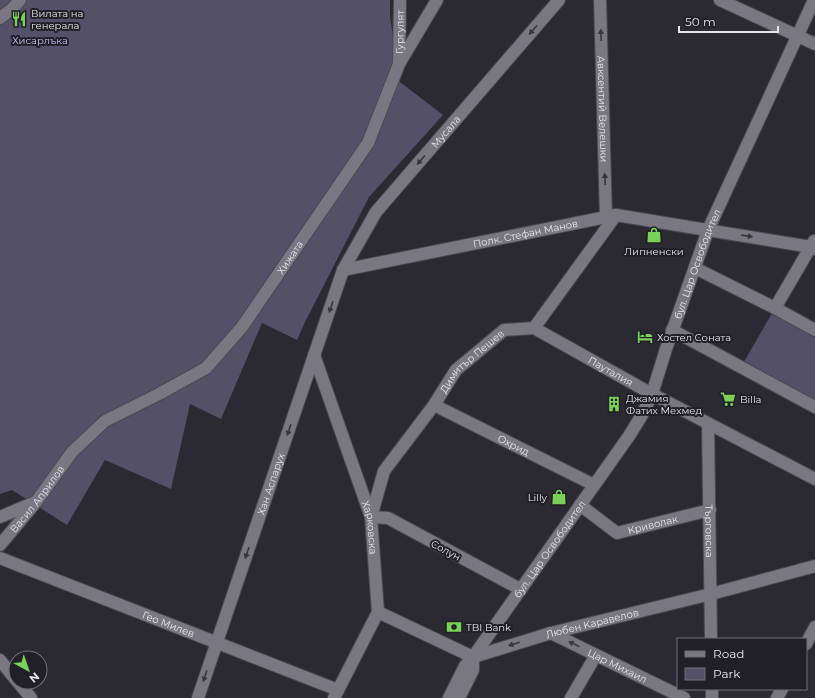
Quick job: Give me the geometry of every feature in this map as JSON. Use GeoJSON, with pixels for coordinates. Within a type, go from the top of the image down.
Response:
{"type":"FeatureCollection","features":[{"type":"Feature","properties":{"kind":"street"},"geometry":{"type":"LineString","coordinates":[[0,18],[12,9],[20,0]]}},
{"type":"Feature","properties":{"kind":"street","name":"Гургулят"},"geometry":{"type":"LineString","coordinates":[[399,64],[400,0]]}},
{"type":"Feature","properties":{"kind":"street","name":"Хижата"},"geometry":{"type":"LineString","coordinates":[[72,452],[105,421],[206,368],[242,327],[368,143],[399,64],[437,0]]}},
{"type":"Feature","properties":{"kind":"street","name":"Мусала"},"geometry":{"type":"LineString","coordinates":[[343,270],[376,212],[559,0]]}},
{"type":"Feature","properties":{"kind":"street","name":"Авксентий Велешки"},"geometry":{"type":"LineString","coordinates":[[600,0],[611,216]]}},
{"type":"Feature","properties":{"kind":"street"},"geometry":{"type":"LineString","coordinates":[[720,0],[815,44]]}},
{"type":"Feature","properties":{"kind":"street","name":"бул. Цар Освободител"},"geometry":{"type":"LineString","coordinates":[[449,698],[466,666],[642,416],[652,394],[672,330],[708,230],[814,0]]}},
{"type":"Feature","properties":{"kind":"street"},"geometry":{"type":"LineString","coordinates":[[534,328],[611,216]]}},
{"type":"Feature","properties":{"kind":"street","name":"Полк. Стефан Манов"},"geometry":{"type":"LineString","coordinates":[[343,270],[611,216],[814,245]]}},
{"type":"Feature","properties":{"kind":"street"},"geometry":{"type":"LineString","coordinates":[[775,308],[814,245]]}},
{"type":"Feature","properties":{"kind":"street"},"geometry":{"type":"LineString","coordinates":[[695,268],[815,330]]}},
{"type":"Feature","properties":{"kind":"street","name":"Хан Аспарух"},"geometry":{"type":"LineString","coordinates":[[198,698],[343,270]]}},
{"type":"Feature","properties":{"kind":"street","name":"Пауталия"},"geometry":{"type":"LineString","coordinates":[[534,328],[652,394],[815,479]]}},
{"type":"Feature","properties":{"kind":"street","name":"Димитър Пешев"},"geometry":{"type":"LineString","coordinates":[[371,517],[384,471],[434,405],[456,370],[504,330],[534,328]]}},
{"type":"Feature","properties":{"kind":"street"},"geometry":{"type":"LineString","coordinates":[[672,330],[815,407]]}},
{"type":"Feature","properties":{"kind":"street","name":"Харковска"},"geometry":{"type":"LineString","coordinates":[[314,354],[371,517],[378,612]]}},
{"type":"Feature","properties":{"kind":"street","name":"Охрид"},"geometry":{"type":"LineString","coordinates":[[434,405],[594,486]]}},
{"type":"Feature","properties":{"kind":"street","name":"Търговска"},"geometry":{"type":"LineString","coordinates":[[708,424],[711,638]]}},
{"type":"Feature","properties":{"kind":"street","name":"Васил Априлов"},"geometry":{"type":"LineString","coordinates":[[0,545],[36,502],[72,452]]}},
{"type":"Feature","properties":{"kind":"street"},"geometry":{"type":"LineString","coordinates":[[0,517],[36,502]]}},
{"type":"Feature","properties":{"kind":"street","name":"Криволак"},"geometry":{"type":"LineString","coordinates":[[580,505],[617,533],[710,510]]}},
{"type":"Feature","properties":{"kind":"street","name":"Солун"},"geometry":{"type":"LineString","coordinates":[[371,517],[388,518],[520,590]]}},
{"type":"Feature","properties":{"kind":"street","name":"Гео Милев"},"geometry":{"type":"LineString","coordinates":[[0,558],[217,642],[336,694]]}},
{"type":"Feature","properties":{"kind":"street","name":"Любен Kаравелов"},"geometry":{"type":"LineString","coordinates":[[473,657],[551,633],[711,594],[815,566]]}},
{"type":"Feature","properties":{"kind":"street"},"geometry":{"type":"LineString","coordinates":[[336,694],[378,612],[473,657],[473,670],[459,698]]}},
{"type":"Feature","properties":{"kind":"street"},"geometry":{"type":"LineString","coordinates":[[807,642],[815,627]]}},
{"type":"Feature","properties":{"kind":"street","name":"Цар Михаил"},"geometry":{"type":"LineString","coordinates":[[551,633],[684,698]]}},
{"type":"Feature","properties":{"kind":"street"},"geometry":{"type":"LineString","coordinates":[[571,698],[596,655]]}},
{"type":"Feature","properties":{"kind":"street"},"geometry":{"type":"LineString","coordinates":[[0,660],[8,670]]}},
{"type":"Feature","properties":{"kind":"street"},"geometry":{"type":"LineString","coordinates":[[25,690],[32,698]]}},
{"type":"Feature","properties":{"kind":"green space","name":"Хисарлъка"},"geometry":{"type":"Polygon","coordinates":[[[0,0],[390,0],[390,17],[400,82],[443,115],[369,197],[297,340],[262,323],[221,419],[190,404],[171,489],[105,460],[67,525],[12,490],[0,494],[0,0]]]}},
{"type":"Feature","properties":{"kind":"green space"},"geometry":{"type":"Polygon","coordinates":[[[775,308],[815,330],[815,407],[741,367],[775,308]]]}},
{"type":"Feature","properties":{"kind":"place","name":"Вилата на генерала"},"geometry":{"type":"Point","coordinates":[19,19]}},
{"type":"Feature","properties":{"kind":"place","name":"Липненски"},"geometry":{"type":"Point","coordinates":[654,235]}},
{"type":"Feature","properties":{"kind":"place","name":"Хостел Соната"},"geometry":{"type":"Point","coordinates":[645,337]}},
{"type":"Feature","properties":{"kind":"place","name":"Billa"},"geometry":{"type":"Point","coordinates":[728,399]}},
{"type":"Feature","properties":{"kind":"place","name":"Джамия Фатих Мехмед"},"geometry":{"type":"Point","coordinates":[614,404]}},
{"type":"Feature","properties":{"kind":"place","name":"Lilly"},"geometry":{"type":"Point","coordinates":[559,497]}},
{"type":"Feature","properties":{"kind":"place","name":"TBI Bank"},"geometry":{"type":"Point","coordinates":[454,627]}}]}
